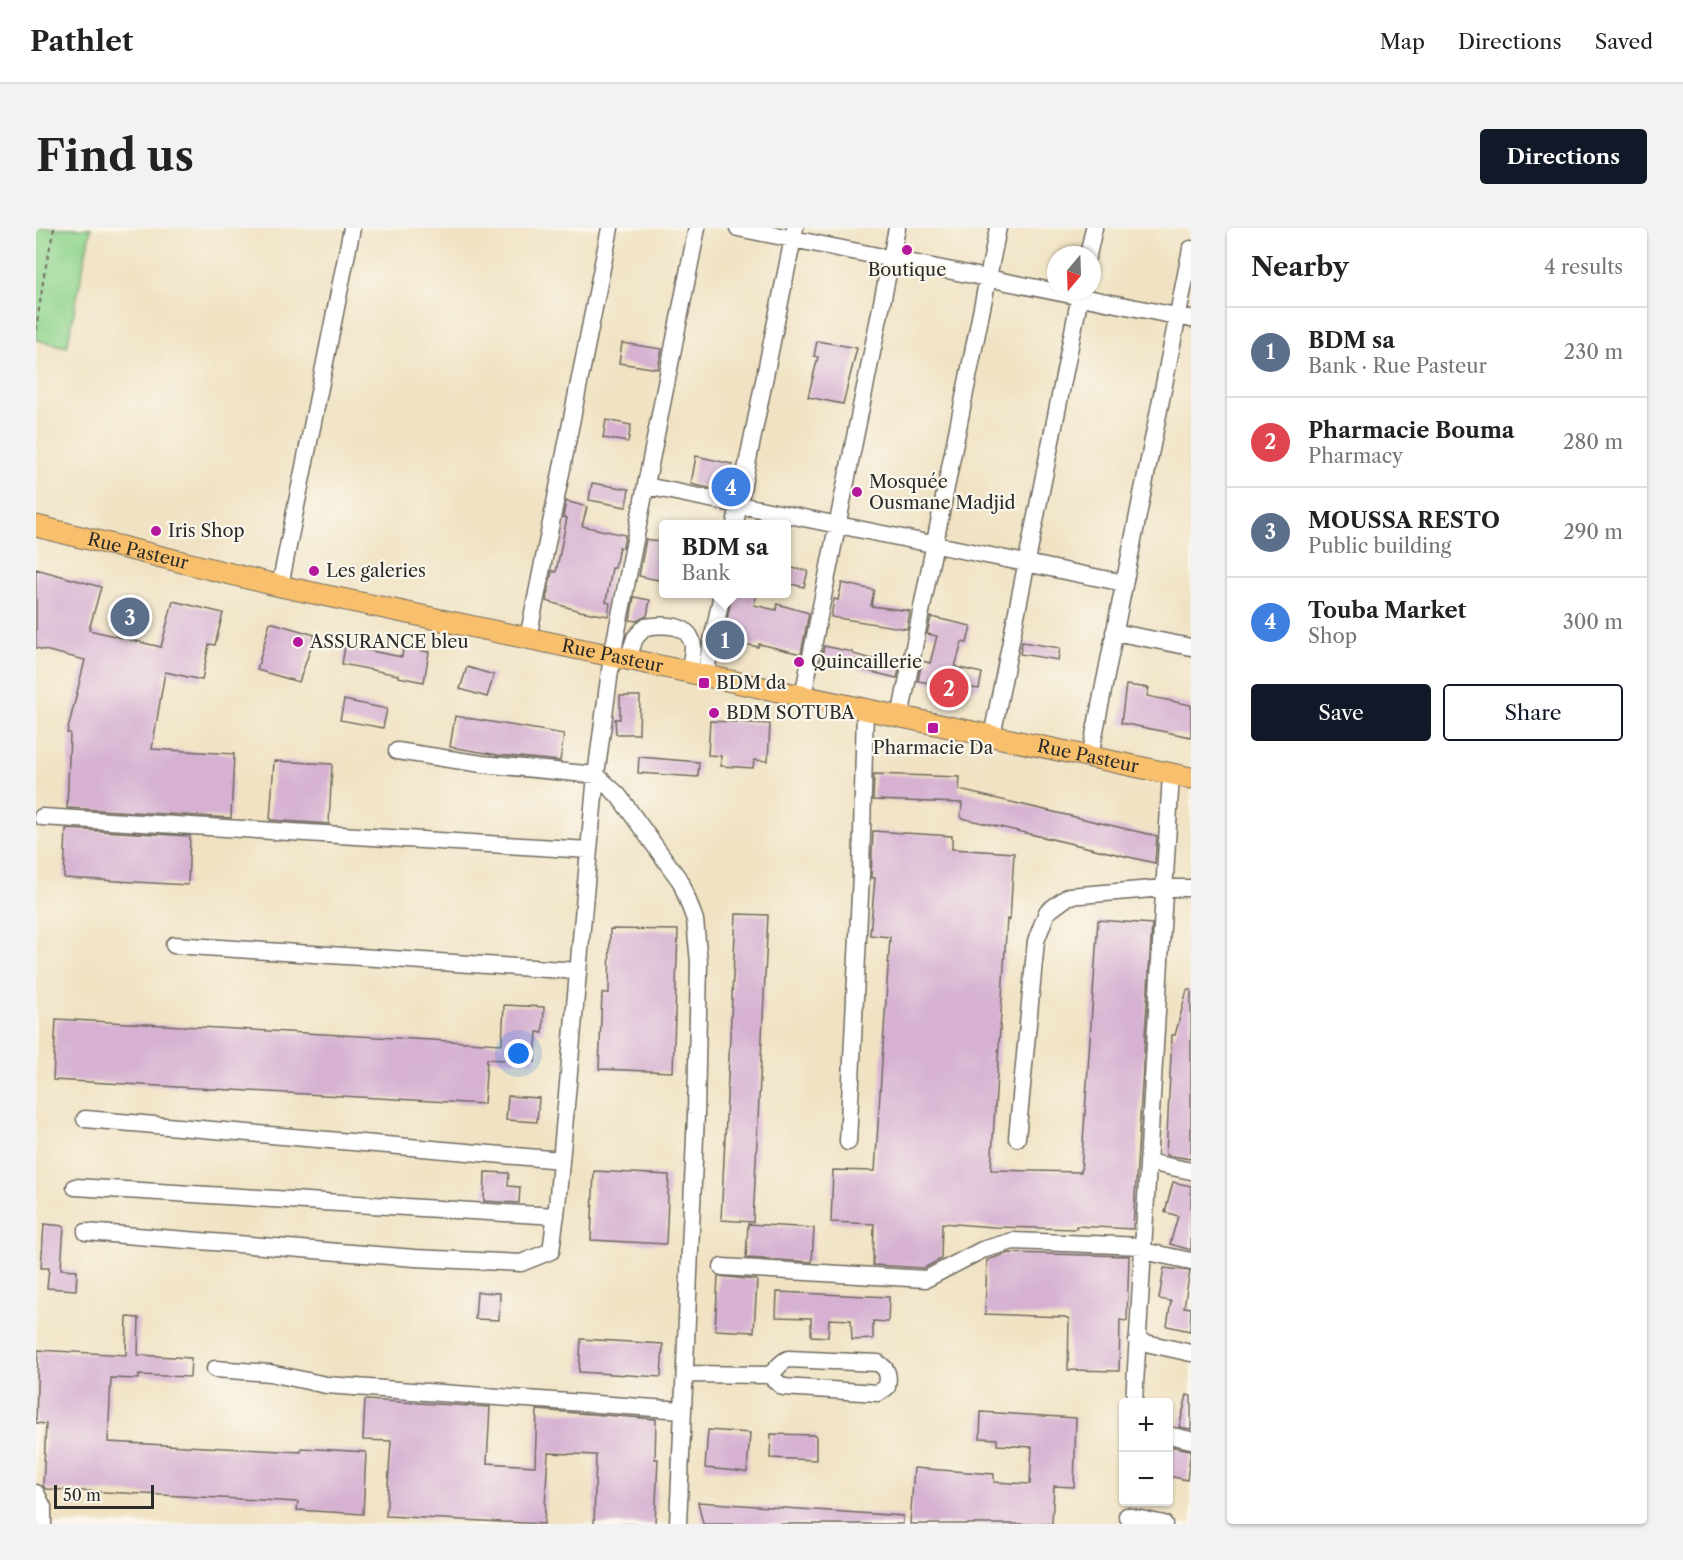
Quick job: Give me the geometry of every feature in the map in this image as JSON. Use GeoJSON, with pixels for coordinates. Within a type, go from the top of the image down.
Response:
{"type":"FeatureCollection","features":[{"type":"Feature","properties":{"kind":"main road","name":"Rue Pasteur"},"geometry":{"type":"LineString","coordinates":[[36,526],[280,586],[1181,776]]}},
{"type":"Feature","properties":{"kind":"street"},"geometry":{"type":"LineString","coordinates":[[280,586],[352,228]]}},
{"type":"Feature","properties":{"kind":"street"},"geometry":{"type":"LineString","coordinates":[[528,638],[610,228]]}},
{"type":"Feature","properties":{"kind":"street"},"geometry":{"type":"LineString","coordinates":[[86,1232],[415,1258],[521,1263],[551,1251],[596,775],[620,658],[646,486],[697,228]]}},
{"type":"Feature","properties":{"kind":"street"},"geometry":{"type":"LineString","coordinates":[[738,228],[794,234],[891,259],[1047,288]]}},
{"type":"Feature","properties":{"kind":"street"},"geometry":{"type":"LineString","coordinates":[[803,696],[897,228]]}},
{"type":"Feature","properties":{"kind":"street"},"geometry":{"type":"LineString","coordinates":[[900,717],[998,228]]}},
{"type":"Feature","properties":{"kind":"street"},"geometry":{"type":"LineString","coordinates":[[1090,246],[1094,228]]}},
{"type":"Feature","properties":{"kind":"street"},"geometry":{"type":"LineString","coordinates":[[736,520],[794,234]]}},
{"type":"Feature","properties":{"kind":"street"},"geometry":{"type":"LineString","coordinates":[[1090,756],[1124,583],[1184,318],[1191,249]]}},
{"type":"Feature","properties":{"kind":"street"},"geometry":{"type":"LineString","coordinates":[[1101,299],[1184,318]]}},
{"type":"Feature","properties":{"kind":"street"},"geometry":{"type":"LineString","coordinates":[[992,736],[1080,300]]}},
{"type":"Feature","properties":{"kind":"street"},"geometry":{"type":"LineString","coordinates":[[646,486],[1124,583]]}},
{"type":"Feature","properties":{"kind":"street"},"geometry":{"type":"LineString","coordinates":[[697,674],[721,598]]}},
{"type":"Feature","properties":{"kind":"street"},"geometry":{"type":"LineString","coordinates":[[620,658],[645,627],[679,627],[689,634],[697,674]]}},
{"type":"Feature","properties":{"kind":"street"},"geometry":{"type":"LineString","coordinates":[[1114,632],[1191,647]]}},
{"type":"Feature","properties":{"kind":"street"},"geometry":{"type":"LineString","coordinates":[[848,1142],[861,886],[865,709]]}},
{"type":"Feature","properties":{"kind":"street"},"geometry":{"type":"LineString","coordinates":[[397,751],[482,764],[596,775],[618,795],[681,882],[695,920],[699,963],[696,1102],[678,1524]]}},
{"type":"Feature","properties":{"kind":"street"},"geometry":{"type":"LineString","coordinates":[[1134,1398],[1164,888],[1181,776]]}},
{"type":"Feature","properties":{"kind":"street"},"geometry":{"type":"LineString","coordinates":[[42,817],[588,850]]}},
{"type":"Feature","properties":{"kind":"street"},"geometry":{"type":"LineString","coordinates":[[1017,1138],[1036,941],[1047,912],[1069,896],[1191,888]]}},
{"type":"Feature","properties":{"kind":"street"},"geometry":{"type":"LineString","coordinates":[[174,945],[578,971]]}},
{"type":"Feature","properties":{"kind":"street"},"geometry":{"type":"LineString","coordinates":[[85,1119],[561,1160]]}},
{"type":"Feature","properties":{"kind":"street"},"geometry":{"type":"LineString","coordinates":[[1148,1162],[1191,1171]]}},
{"type":"Feature","properties":{"kind":"street"},"geometry":{"type":"LineString","coordinates":[[75,1187],[556,1216]]}},
{"type":"Feature","properties":{"kind":"street"},"geometry":{"type":"LineString","coordinates":[[722,1267],[926,1280],[982,1250],[1013,1241],[1143,1248],[1191,1261]]}},
{"type":"Feature","properties":{"kind":"street"},"geometry":{"type":"LineString","coordinates":[[1137,1341],[1191,1353]]}},
{"type":"Feature","properties":{"kind":"street"},"geometry":{"type":"LineString","coordinates":[[685,1374],[769,1375],[781,1362],[788,1359],[878,1363],[887,1371],[888,1376],[887,1387],[878,1393],[783,1387],[769,1375]]}},
{"type":"Feature","properties":{"kind":"street"},"geometry":{"type":"LineString","coordinates":[[215,1369],[270,1372],[326,1385],[683,1410]]}},
{"type":"Feature","properties":{"kind":"street"},"geometry":{"type":"LineString","coordinates":[[1173,1436],[1191,1440]]}},
{"type":"Feature","properties":{"kind":"street"},"geometry":{"type":"LineString","coordinates":[[36,1493],[43,1507],[43,1524]]}},
{"type":"Feature","properties":{"kind":"street"},"geometry":{"type":"LineString","coordinates":[[1128,1514],[1164,1524]]}},
{"type":"Feature","properties":{"kind":"path"},"geometry":{"type":"LineString","coordinates":[[36,330],[54,228]]}},
{"type":"Feature","properties":{"kind":"green space"},"geometry":{"type":"Polygon","coordinates":[[[36,228],[91,228],[67,347],[36,340],[36,228]]]}},
{"type":"Feature","properties":{"kind":"building"},"geometry":{"type":"Polygon","coordinates":[[[817,341],[857,348],[843,404],[808,397],[818,357],[814,356],[817,341]]]}},
{"type":"Feature","properties":{"kind":"building"},"geometry":{"type":"Polygon","coordinates":[[[622,343],[662,349],[658,369],[619,363],[622,343]]]}},
{"type":"Feature","properties":{"kind":"building"},"geometry":{"type":"Polygon","coordinates":[[[606,420],[631,425],[628,442],[603,438],[606,420]]]}},
{"type":"Feature","properties":{"kind":"building"},"geometry":{"type":"Polygon","coordinates":[[[696,456],[732,464],[726,492],[691,484],[696,456]]]}},
{"type":"Feature","properties":{"kind":"building"},"geometry":{"type":"Polygon","coordinates":[[[592,483],[629,489],[626,507],[589,500],[592,483]]]}},
{"type":"Feature","properties":{"kind":"building"},"geometry":{"type":"Polygon","coordinates":[[[566,501],[587,507],[582,526],[625,535],[623,548],[619,547],[615,568],[612,568],[606,602],[610,603],[608,616],[546,601],[552,571],[556,572],[567,518],[563,517],[566,501]]]}},
{"type":"Feature","properties":{"kind":"building"},"geometry":{"type":"Polygon","coordinates":[[[646,539],[659,542],[659,580],[639,576],[646,539]]]}},
{"type":"Feature","properties":{"kind":"building"},"geometry":{"type":"Polygon","coordinates":[[[791,568],[808,571],[804,587],[791,584],[791,568]]]}},
{"type":"Feature","properties":{"kind":"building"},"geometry":{"type":"Polygon","coordinates":[[[36,569],[101,587],[89,630],[161,647],[173,601],[223,613],[215,645],[209,644],[202,680],[165,672],[152,749],[234,754],[231,818],[67,808],[70,733],[67,733],[85,660],[36,648],[36,569]]]}},
{"type":"Feature","properties":{"kind":"building"},"geometry":{"type":"Polygon","coordinates":[[[842,583],[874,590],[871,606],[910,611],[907,629],[831,617],[834,599],[838,600],[842,583]]]}},
{"type":"Feature","properties":{"kind":"building"},"geometry":{"type":"Polygon","coordinates":[[[634,597],[650,600],[647,616],[636,621],[630,620],[634,597]]]}},
{"type":"Feature","properties":{"kind":"building"},"geometry":{"type":"Polygon","coordinates":[[[731,598],[756,598],[754,605],[776,610],[777,604],[809,613],[801,654],[759,644],[758,647],[723,639],[731,598]]]}},
{"type":"Feature","properties":{"kind":"building"},"geometry":{"type":"Polygon","coordinates":[[[931,617],[971,626],[967,643],[962,642],[955,667],[982,673],[979,689],[918,681],[922,661],[930,663],[937,636],[927,634],[931,617]]]}},
{"type":"Feature","properties":{"kind":"building"},"geometry":{"type":"Polygon","coordinates":[[[270,622],[315,635],[299,682],[257,670],[270,622]]]}},
{"type":"Feature","properties":{"kind":"building"},"geometry":{"type":"Polygon","coordinates":[[[1022,642],[1060,648],[1058,660],[1020,654],[1022,642]]]}},
{"type":"Feature","properties":{"kind":"building"},"geometry":{"type":"Polygon","coordinates":[[[345,646],[402,657],[403,648],[429,652],[424,682],[342,664],[345,646]]]}},
{"type":"Feature","properties":{"kind":"building"},"geometry":{"type":"Polygon","coordinates":[[[824,646],[900,666],[897,678],[821,660],[824,646]]]}},
{"type":"Feature","properties":{"kind":"building"},"geometry":{"type":"Polygon","coordinates":[[[467,667],[494,675],[487,697],[460,689],[467,667]]]}},
{"type":"Feature","properties":{"kind":"building"},"geometry":{"type":"Polygon","coordinates":[[[1126,685],[1149,688],[1147,696],[1191,705],[1191,737],[1121,723],[1126,685]]]}},
{"type":"Feature","properties":{"kind":"building"},"geometry":{"type":"Polygon","coordinates":[[[620,696],[640,696],[639,734],[616,734],[615,719],[620,719],[620,696]]]}},
{"type":"Feature","properties":{"kind":"building"},"geometry":{"type":"Polygon","coordinates":[[[344,700],[387,709],[383,728],[340,720],[344,700]]]}},
{"type":"Feature","properties":{"kind":"building"},"geometry":{"type":"Polygon","coordinates":[[[455,716],[564,734],[560,761],[498,755],[450,747],[455,716]]]}},
{"type":"Feature","properties":{"kind":"building"},"geometry":{"type":"Polygon","coordinates":[[[710,721],[770,724],[768,761],[754,760],[753,768],[721,766],[721,756],[708,755],[710,721]]]}},
{"type":"Feature","properties":{"kind":"building"},"geometry":{"type":"Polygon","coordinates":[[[639,757],[699,762],[698,777],[638,773],[639,757]]]}},
{"type":"Feature","properties":{"kind":"building"},"geometry":{"type":"Polygon","coordinates":[[[274,761],[332,764],[329,824],[270,820],[274,761]]]}},
{"type":"Feature","properties":{"kind":"building"},"geometry":{"type":"Polygon","coordinates":[[[874,774],[960,777],[959,790],[1157,836],[1155,863],[961,818],[962,803],[873,800],[874,774]]]}},
{"type":"Feature","properties":{"kind":"building"},"geometry":{"type":"Polygon","coordinates":[[[66,829],[190,836],[188,885],[64,878],[66,829]]]}},
{"type":"Feature","properties":{"kind":"building"},"geometry":{"type":"Polygon","coordinates":[[[873,831],[952,836],[952,849],[1014,853],[1010,920],[1007,919],[991,1170],[1081,1172],[1098,920],[1152,924],[1133,1229],[1076,1226],[1076,1229],[994,1227],[942,1223],[941,1259],[924,1268],[873,1265],[874,1224],[831,1222],[833,1170],[875,1171],[890,937],[870,935],[875,878],[871,878],[873,831]]]}},
{"type":"Feature","properties":{"kind":"building"},"geometry":{"type":"Polygon","coordinates":[[[736,914],[768,915],[753,1222],[721,1220],[736,914]]]}},
{"type":"Feature","properties":{"kind":"building"},"geometry":{"type":"Polygon","coordinates":[[[610,929],[678,930],[673,1072],[599,1069],[602,993],[609,993],[610,929]]]}},
{"type":"Feature","properties":{"kind":"building"},"geometry":{"type":"Polygon","coordinates":[[[1187,990],[1191,990],[1191,1159],[1166,1155],[1172,1035],[1175,1035],[1187,990]]]}},
{"type":"Feature","properties":{"kind":"building"},"geometry":{"type":"Polygon","coordinates":[[[504,1005],[544,1007],[543,1033],[537,1032],[535,1062],[487,1059],[484,1104],[53,1080],[56,1019],[502,1044],[504,1005]]]}},
{"type":"Feature","properties":{"kind":"building"},"geometry":{"type":"Polygon","coordinates":[[[508,1096],[539,1098],[537,1122],[506,1120],[508,1096]]]}},
{"type":"Feature","properties":{"kind":"building"},"geometry":{"type":"Polygon","coordinates":[[[594,1171],[669,1175],[666,1244],[591,1240],[594,1171]]]}},
{"type":"Feature","properties":{"kind":"building"},"geometry":{"type":"Polygon","coordinates":[[[485,1172],[509,1173],[508,1186],[520,1187],[519,1203],[484,1201],[485,1172]]]}},
{"type":"Feature","properties":{"kind":"building"},"geometry":{"type":"Polygon","coordinates":[[[1173,1182],[1191,1186],[1191,1250],[1170,1244],[1178,1216],[1165,1212],[1173,1182]]]}},
{"type":"Feature","properties":{"kind":"building"},"geometry":{"type":"Polygon","coordinates":[[[44,1224],[64,1226],[61,1269],[77,1270],[76,1290],[47,1288],[49,1268],[41,1268],[44,1224]]]}},
{"type":"Feature","properties":{"kind":"building"},"geometry":{"type":"Polygon","coordinates":[[[748,1224],[814,1228],[812,1262],[746,1258],[748,1224]]]}},
{"type":"Feature","properties":{"kind":"building"},"geometry":{"type":"Polygon","coordinates":[[[1009,1253],[1129,1256],[1127,1321],[1120,1320],[1119,1371],[1068,1370],[1069,1319],[1065,1317],[985,1314],[987,1260],[1009,1253]]]}},
{"type":"Feature","properties":{"kind":"building"},"geometry":{"type":"Polygon","coordinates":[[[1164,1268],[1190,1271],[1184,1307],[1191,1308],[1190,1331],[1167,1326],[1171,1301],[1159,1299],[1164,1268]]]}},
{"type":"Feature","properties":{"kind":"building"},"geometry":{"type":"Polygon","coordinates":[[[718,1276],[757,1280],[754,1332],[715,1330],[718,1276]]]}},
{"type":"Feature","properties":{"kind":"building"},"geometry":{"type":"Polygon","coordinates":[[[477,1292],[500,1293],[499,1320],[475,1319],[477,1292]]]}},
{"type":"Feature","properties":{"kind":"building"},"geometry":{"type":"Polygon","coordinates":[[[777,1292],[889,1297],[888,1322],[873,1321],[873,1339],[852,1340],[851,1320],[829,1319],[828,1337],[811,1336],[811,1318],[776,1317],[777,1292]]]}},
{"type":"Feature","properties":{"kind":"building"},"geometry":{"type":"Polygon","coordinates":[[[127,1317],[139,1318],[138,1355],[191,1358],[190,1377],[139,1375],[139,1379],[111,1378],[108,1442],[301,1452],[301,1448],[366,1452],[363,1514],[297,1510],[298,1502],[46,1489],[43,1486],[46,1424],[36,1423],[38,1350],[126,1355],[127,1317]]]}},
{"type":"Feature","properties":{"kind":"building"},"geometry":{"type":"Polygon","coordinates":[[[581,1339],[663,1344],[661,1377],[579,1372],[581,1339]]]}},
{"type":"Feature","properties":{"kind":"building"},"geometry":{"type":"Polygon","coordinates":[[[1187,1395],[1191,1396],[1191,1429],[1179,1427],[1187,1395]]]}},
{"type":"Feature","properties":{"kind":"building"},"geometry":{"type":"Polygon","coordinates":[[[365,1400],[490,1407],[487,1463],[535,1466],[537,1410],[656,1419],[655,1459],[658,1459],[655,1524],[594,1524],[596,1455],[548,1453],[544,1524],[386,1516],[391,1441],[363,1440],[365,1400]]]}},
{"type":"Feature","properties":{"kind":"building"},"geometry":{"type":"Polygon","coordinates":[[[981,1412],[1076,1418],[1074,1487],[1054,1486],[1052,1524],[910,1524],[914,1468],[994,1474],[994,1482],[1030,1484],[1032,1447],[997,1445],[997,1439],[980,1438],[981,1412]]]}},
{"type":"Feature","properties":{"kind":"building"},"geometry":{"type":"Polygon","coordinates":[[[708,1430],[750,1433],[747,1472],[705,1468],[708,1430]]]}},
{"type":"Feature","properties":{"kind":"building"},"geometry":{"type":"Polygon","coordinates":[[[771,1434],[816,1435],[816,1460],[770,1458],[771,1434]]]}},
{"type":"Feature","properties":{"kind":"building"},"geometry":{"type":"Polygon","coordinates":[[[1173,1447],[1191,1450],[1187,1480],[1173,1477],[1173,1447]]]}},
{"type":"Feature","properties":{"kind":"building"},"geometry":{"type":"Polygon","coordinates":[[[698,1502],[903,1516],[903,1524],[703,1524],[698,1502]]]}},
{"type":"Feature","properties":{"kind":"place","name":"Boutique"},"geometry":{"type":"Point","coordinates":[907,250]}},
{"type":"Feature","properties":{"kind":"place","name":"Touba Market"},"geometry":{"type":"Point","coordinates":[731,487]}},
{"type":"Feature","properties":{"kind":"place","name":"Mosquée Ousmane Madjid"},"geometry":{"type":"Point","coordinates":[857,492]}},
{"type":"Feature","properties":{"kind":"place","name":"Iris Shop"},"geometry":{"type":"Point","coordinates":[156,531]}},
{"type":"Feature","properties":{"kind":"place","name":"Les galeries"},"geometry":{"type":"Point","coordinates":[314,571]}},
{"type":"Feature","properties":{"kind":"place","name":"MOUSSA RESTO"},"geometry":{"type":"Point","coordinates":[130,617]}},
{"type":"Feature","properties":{"kind":"place","name":"BDM sa"},"geometry":{"type":"Point","coordinates":[725,640]}},
{"type":"Feature","properties":{"kind":"place","name":"ASSURANCE bleu"},"geometry":{"type":"Point","coordinates":[298,642]}},
{"type":"Feature","properties":{"kind":"place","name":"Quincaillerie"},"geometry":{"type":"Point","coordinates":[799,662]}},
{"type":"Feature","properties":{"kind":"place","name":"BDM da"},"geometry":{"type":"Point","coordinates":[704,683]}},
{"type":"Feature","properties":{"kind":"place","name":"Pharmacie Bouma"},"geometry":{"type":"Point","coordinates":[949,688]}},
{"type":"Feature","properties":{"kind":"place","name":"BDM SOTUBA"},"geometry":{"type":"Point","coordinates":[714,713]}},
{"type":"Feature","properties":{"kind":"place","name":"Pharmacie Da"},"geometry":{"type":"Point","coordinates":[933,728]}}]}
